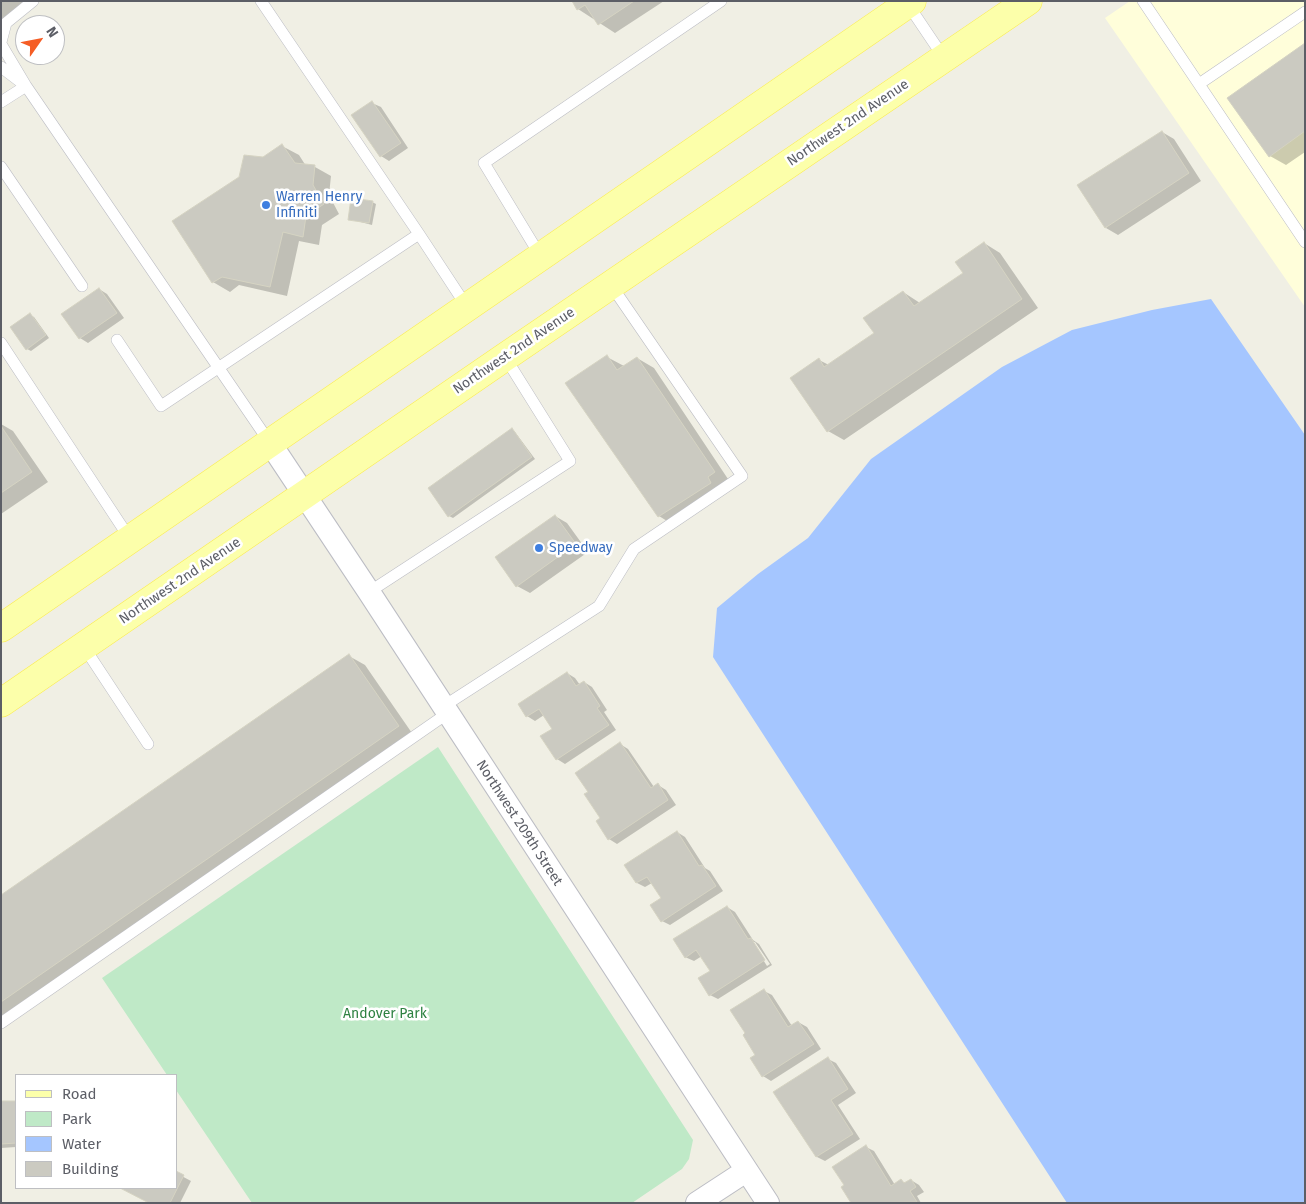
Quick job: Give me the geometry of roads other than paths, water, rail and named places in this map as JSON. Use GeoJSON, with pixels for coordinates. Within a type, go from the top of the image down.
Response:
{"type":"FeatureCollection","features":[{"type":"Feature","properties":{"kind":"main road","name":"Northwest 2nd Avenue"},"geometry":{"type":"LineString","coordinates":[[1,703],[1028,1]]}},
{"type":"Feature","properties":{"kind":"main road"},"geometry":{"type":"LineString","coordinates":[[1,628],[908,2]]}},
{"type":"Feature","properties":{"kind":"street","name":"Northwest 209th Street"},"geometry":{"type":"LineString","coordinates":[[270,443],[306,494],[768,1203]]}},
{"type":"Feature","properties":{"kind":"street"},"geometry":{"type":"LineString","coordinates":[[697,1203],[746,1171]]}},
{"type":"Feature","properties":{"kind":"lane"},"geometry":{"type":"LineString","coordinates":[[33,1],[6,23],[1,43],[26,86],[270,443]]}},
{"type":"Feature","properties":{"kind":"lane"},"geometry":{"type":"LineString","coordinates":[[261,1],[467,307]]}},
{"type":"Feature","properties":{"kind":"lane"},"geometry":{"type":"LineString","coordinates":[[541,257],[484,164],[721,1]]}},
{"type":"Feature","properties":{"kind":"lane"},"geometry":{"type":"LineString","coordinates":[[1144,1],[1305,242]]}},
{"type":"Feature","properties":{"kind":"lane"},"geometry":{"type":"LineString","coordinates":[[908,2],[944,58]]}},
{"type":"Feature","properties":{"kind":"lane"},"geometry":{"type":"LineString","coordinates":[[1199,84],[1305,12]]}},
{"type":"Feature","properties":{"kind":"lane"},"geometry":{"type":"LineString","coordinates":[[1,67],[26,86]]}},
{"type":"Feature","properties":{"kind":"lane"},"geometry":{"type":"LineString","coordinates":[[1,102],[26,86]]}},
{"type":"Feature","properties":{"kind":"lane"},"geometry":{"type":"LineString","coordinates":[[1,167],[82,286]]}},
{"type":"Feature","properties":{"kind":"lane"},"geometry":{"type":"LineString","coordinates":[[117,340],[161,406],[419,234]]}},
{"type":"Feature","properties":{"kind":"lane"},"geometry":{"type":"LineString","coordinates":[[1,1023],[446,710],[599,606],[634,548],[742,476],[611,285]]}},
{"type":"Feature","properties":{"kind":"lane"},"geometry":{"type":"LineString","coordinates":[[1,343],[130,539]]}},
{"type":"Feature","properties":{"kind":"lane"},"geometry":{"type":"LineString","coordinates":[[370,592],[570,461],[505,357]]}},
{"type":"Feature","properties":{"kind":"lane"},"geometry":{"type":"LineString","coordinates":[[84,647],[148,744]]}},
{"type":"Feature","properties":{"kind":"water"},"geometry":{"type":"Polygon","coordinates":[[[1211,299],[1305,435],[1305,1203],[1067,1203],[713,657],[717,608],[758,574],[808,538],[871,459],[1002,367],[1072,330],[1152,310],[1211,299]]]}},
{"type":"Feature","properties":{"kind":"place","name":"Warren Henry Infiniti"},"geometry":{"type":"Point","coordinates":[266,205]}},
{"type":"Feature","properties":{"kind":"place","name":"Speedway"},"geometry":{"type":"Point","coordinates":[539,548]}},
{"type":"Feature","properties":{"kind":"park label","name":"Andover Park"},"geometry":{"type":"Point","coordinates":[385,1014]}}]}
